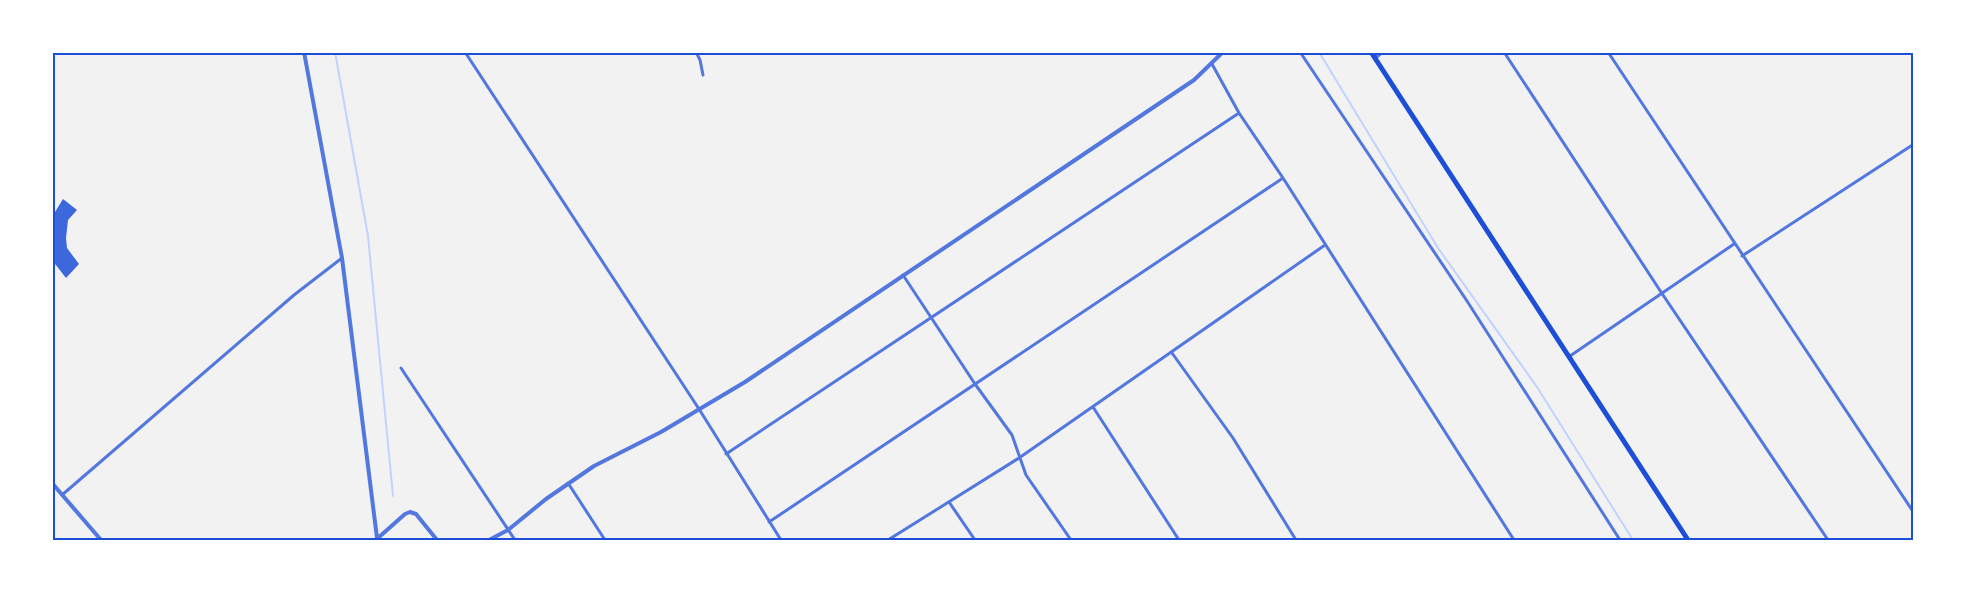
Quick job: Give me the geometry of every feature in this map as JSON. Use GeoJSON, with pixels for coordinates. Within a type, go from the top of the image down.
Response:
{"type":"FeatureCollection","features":[{"type":"Feature","properties":{"kind":"main road"},"geometry":{"type":"LineString","coordinates":[[1373,55],[1688,540]]}},
{"type":"Feature","properties":{"kind":"street"},"geometry":{"type":"LineString","coordinates":[[304,52],[342,258],[376,539]]}},
{"type":"Feature","properties":{"kind":"street"},"geometry":{"type":"LineString","coordinates":[[465,52],[782,540]]}},
{"type":"Feature","properties":{"kind":"street"},"geometry":{"type":"LineString","coordinates":[[696,52],[703,75]]}},
{"type":"Feature","properties":{"kind":"street"},"geometry":{"type":"LineString","coordinates":[[489,540],[508,530],[568,483],[594,466],[634,447],[745,382],[1194,80],[1223,52]]}},
{"type":"Feature","properties":{"kind":"street"},"geometry":{"type":"LineString","coordinates":[[1300,52],[1467,301],[1620,540]]}},
{"type":"Feature","properties":{"kind":"street"},"geometry":{"type":"LineString","coordinates":[[1373,55],[1382,52]]}},
{"type":"Feature","properties":{"kind":"street"},"geometry":{"type":"LineString","coordinates":[[1504,52],[1661,292],[1828,540]]}},
{"type":"Feature","properties":{"kind":"street"},"geometry":{"type":"LineString","coordinates":[[1608,52],[1914,513]]}},
{"type":"Feature","properties":{"kind":"street"},"geometry":{"type":"LineString","coordinates":[[1212,64],[1239,113],[1514,540]]}},
{"type":"Feature","properties":{"kind":"street"},"geometry":{"type":"LineString","coordinates":[[726,454],[1239,113]]}},
{"type":"Feature","properties":{"kind":"street"},"geometry":{"type":"LineString","coordinates":[[1742,256],[1914,144]]}},
{"type":"Feature","properties":{"kind":"street"},"geometry":{"type":"LineString","coordinates":[[770,522],[1283,178]]}},
{"type":"Feature","properties":{"kind":"street"},"geometry":{"type":"LineString","coordinates":[[1569,357],[1734,244]]}},
{"type":"Feature","properties":{"kind":"street"},"geometry":{"type":"LineString","coordinates":[[888,540],[1019,458],[1325,245]]}},
{"type":"Feature","properties":{"kind":"street"},"geometry":{"type":"LineString","coordinates":[[62,495],[294,295],[342,258]]}},
{"type":"Feature","properties":{"kind":"street"},"geometry":{"type":"LineString","coordinates":[[903,275],[975,384],[1012,435],[1026,475],[1071,540]]}},
{"type":"Feature","properties":{"kind":"street"},"geometry":{"type":"LineString","coordinates":[[1172,352],[1233,438],[1296,540]]}},
{"type":"Feature","properties":{"kind":"street"},"geometry":{"type":"LineString","coordinates":[[401,368],[515,540]]}},
{"type":"Feature","properties":{"kind":"street"},"geometry":{"type":"LineString","coordinates":[[1093,407],[1179,540]]}},
{"type":"Feature","properties":{"kind":"street"},"geometry":{"type":"LineString","coordinates":[[52,483],[101,540]]}},
{"type":"Feature","properties":{"kind":"street"},"geometry":{"type":"LineString","coordinates":[[568,483],[605,540]]}},
{"type":"Feature","properties":{"kind":"street"},"geometry":{"type":"LineString","coordinates":[[949,502],[975,540]]}},
{"type":"Feature","properties":{"kind":"street"},"geometry":{"type":"LineString","coordinates":[[376,539],[410,512],[416,514],[437,540]]}},
{"type":"Feature","properties":{"kind":"building"},"geometry":{"type":"Polygon","coordinates":[[[63,199],[77,210],[68,220],[66,238],[67,248],[79,264],[66,278],[52,260],[52,217],[63,199]]]}},
{"type":"Feature","properties":{"kind":"waterway"},"geometry":{"type":"LineString","coordinates":[[335,52],[368,236],[393,496]]}},
{"type":"Feature","properties":{"kind":"waterway"},"geometry":{"type":"LineString","coordinates":[[1319,52],[1438,248],[1537,387],[1633,540]]}}]}
